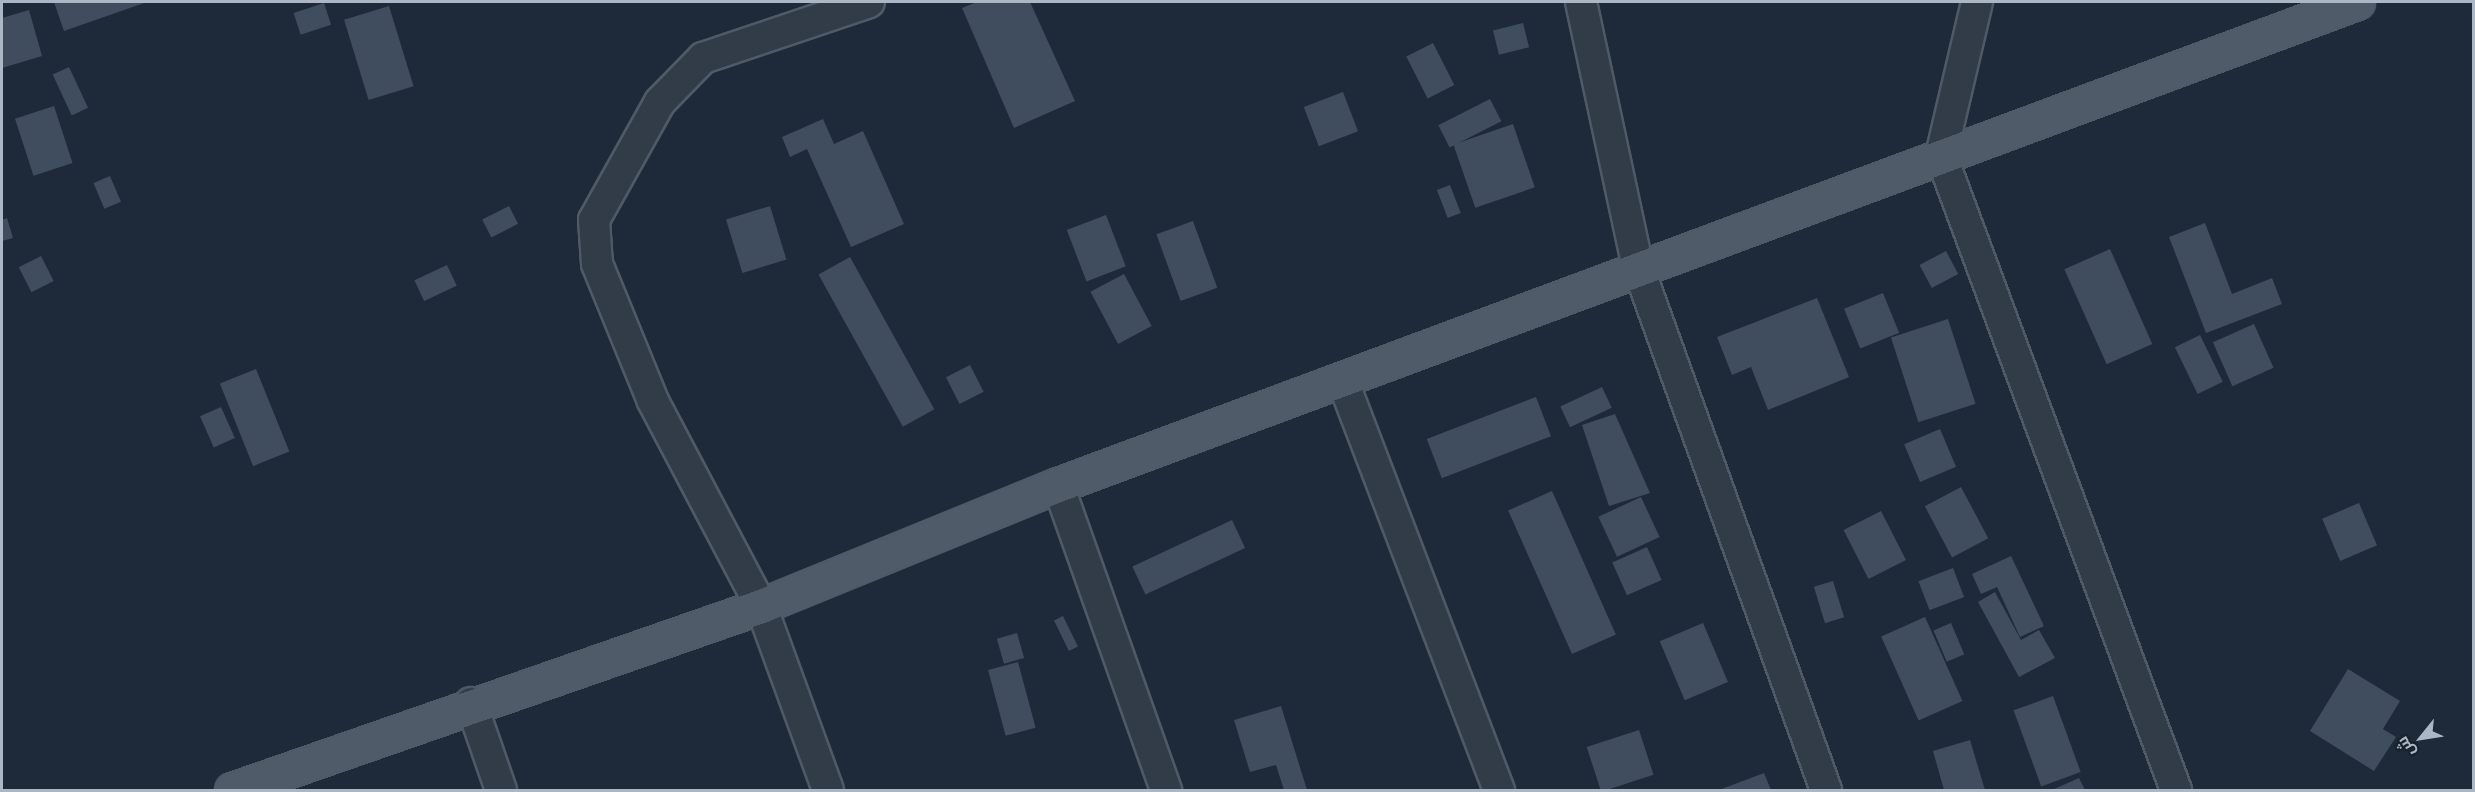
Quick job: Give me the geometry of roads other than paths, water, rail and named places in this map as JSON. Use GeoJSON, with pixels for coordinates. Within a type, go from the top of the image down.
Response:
{"type":"FeatureCollection","features":[{"type":"Feature","properties":{"kind":"main road"},"geometry":{"type":"LineString","coordinates":[[232,790],[471,703],[761,606],[1058,485],[1638,267],[2357,2]]}},
{"type":"Feature","properties":{"kind":"street"},"geometry":{"type":"LineString","coordinates":[[828,790],[761,606],[653,401],[597,264],[594,220],[660,102],[703,58],[869,2]]}},
{"type":"Feature","properties":{"kind":"street"},"geometry":{"type":"LineString","coordinates":[[1581,2],[1638,267],[1826,790]]}},
{"type":"Feature","properties":{"kind":"street"},"geometry":{"type":"LineString","coordinates":[[1977,2],[1941,155],[2176,790]]}},
{"type":"Feature","properties":{"kind":"street"},"geometry":{"type":"LineString","coordinates":[[1342,379],[1499,790]]}},
{"type":"Feature","properties":{"kind":"street"},"geometry":{"type":"LineString","coordinates":[[1058,485],[1166,790]]}},
{"type":"Feature","properties":{"kind":"street"},"geometry":{"type":"LineString","coordinates":[[471,703],[501,790]]}}]}
